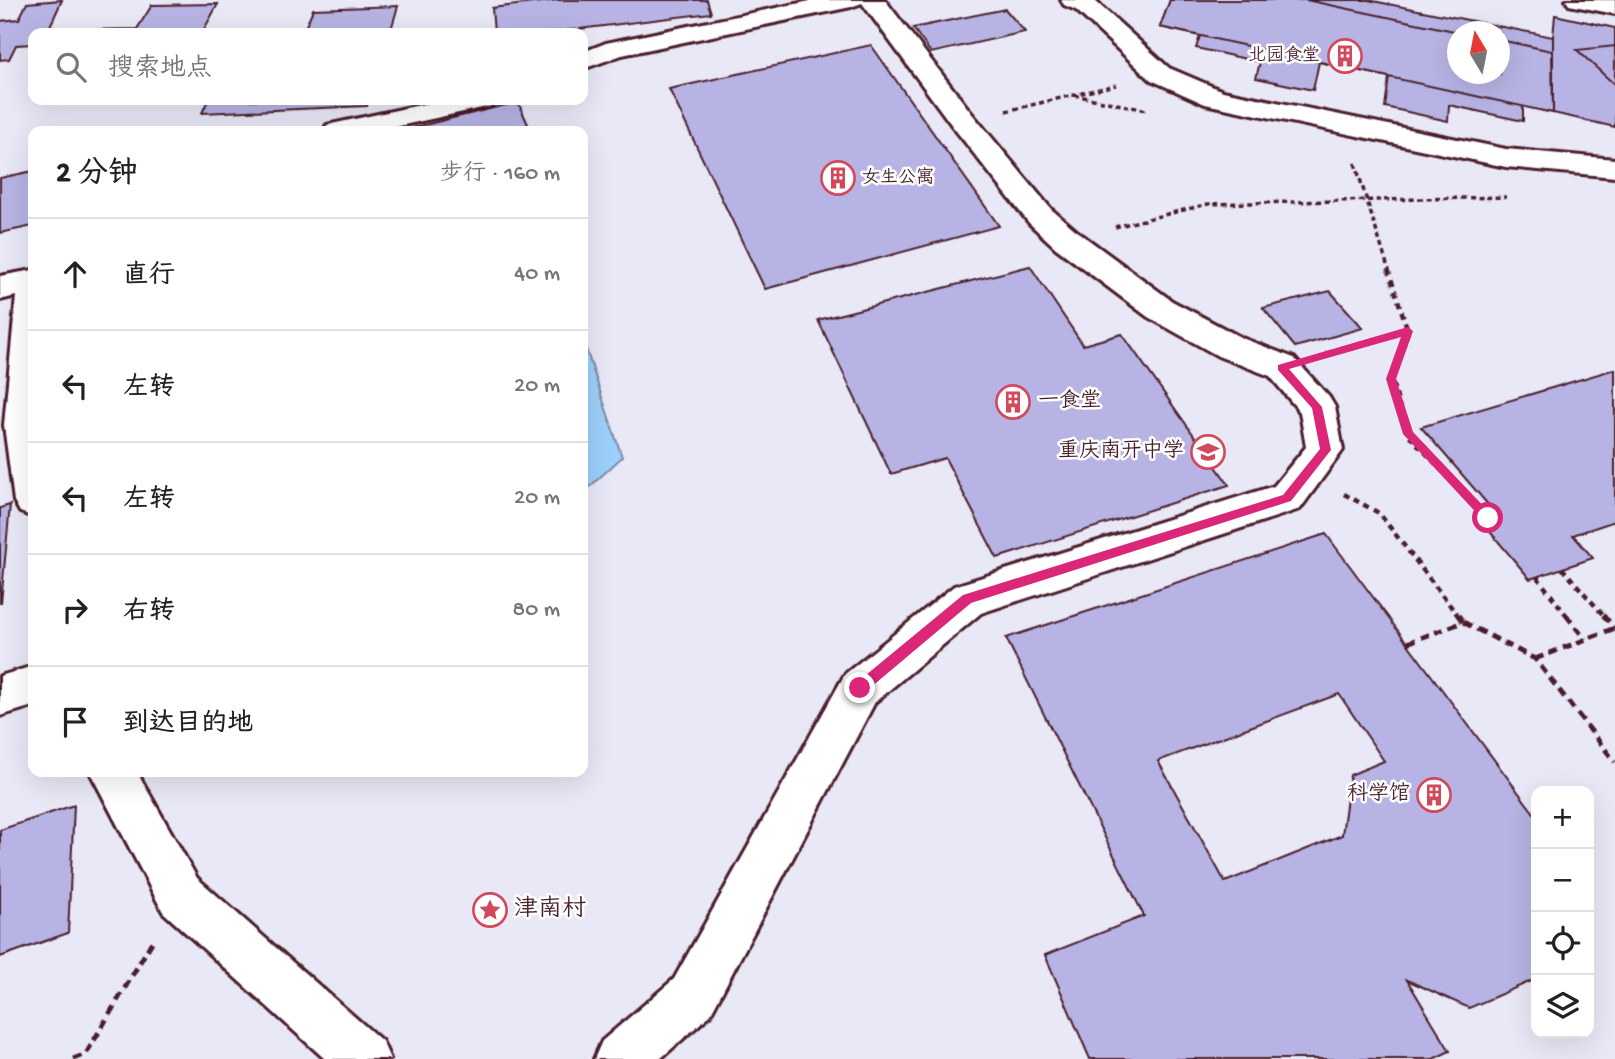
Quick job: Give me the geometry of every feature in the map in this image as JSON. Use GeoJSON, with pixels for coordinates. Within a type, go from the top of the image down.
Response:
{"type":"FeatureCollection","features":[{"type":"Feature","properties":{"kind":"street"},"geometry":{"type":"LineString","coordinates":[[588,59],[615,49],[851,0]]}},
{"type":"Feature","properties":{"kind":"street"},"geometry":{"type":"LineString","coordinates":[[620,1059],[692,997],[860,688],[968,599],[1287,498],[1325,450],[1317,407],[1282,367],[1230,347],[1160,309],[1067,240],[1041,216],[963,121],[872,0]]}},
{"type":"Feature","properties":{"kind":"street"},"geometry":{"type":"LineString","coordinates":[[1073,0],[1085,5],[1160,74],[1214,98],[1506,158],[1615,168]]}},
{"type":"Feature","properties":{"kind":"street"},"geometry":{"type":"LineString","coordinates":[[1578,0],[1615,7]]}},
{"type":"Feature","properties":{"kind":"street"},"geometry":{"type":"LineString","coordinates":[[361,126],[458,105]]}},
{"type":"Feature","properties":{"kind":"street"},"geometry":{"type":"LineString","coordinates":[[0,288],[28,282]]}},
{"type":"Feature","properties":{"kind":"street"},"geometry":{"type":"LineString","coordinates":[[28,350],[22,425],[28,466]]}},
{"type":"Feature","properties":{"kind":"street"},"geometry":{"type":"LineString","coordinates":[[0,696],[28,688]]}},
{"type":"Feature","properties":{"kind":"street"},"geometry":{"type":"LineString","coordinates":[[115,777],[180,895],[364,1059]]}},
{"type":"Feature","properties":{"kind":"path"},"geometry":{"type":"LineString","coordinates":[[963,121],[1160,74]]}},
{"type":"Feature","properties":{"kind":"path"},"geometry":{"type":"LineString","coordinates":[[1345,125],[1365,201],[1408,331],[1391,379],[1408,434],[1488,518]]}},
{"type":"Feature","properties":{"kind":"path"},"geometry":{"type":"LineString","coordinates":[[1067,240],[1164,213],[1208,204],[1516,196]]}},
{"type":"Feature","properties":{"kind":"path"},"geometry":{"type":"LineString","coordinates":[[1282,367],[1408,331]]}},
{"type":"Feature","properties":{"kind":"path"},"geometry":{"type":"LineString","coordinates":[[1379,513],[1463,622],[1535,659],[1615,762]]}},
{"type":"Feature","properties":{"kind":"path"},"geometry":{"type":"LineString","coordinates":[[1535,659],[1615,628],[1562,568]]}},
{"type":"Feature","properties":{"kind":"path"},"geometry":{"type":"LineString","coordinates":[[1537,577],[1586,639]]}},
{"type":"Feature","properties":{"kind":"path"},"geometry":{"type":"LineString","coordinates":[[1407,643],[1463,622]]}},
{"type":"Feature","properties":{"kind":"path"},"geometry":{"type":"LineString","coordinates":[[74,1059],[86,1054],[180,895]]}},
{"type":"Feature","properties":{"kind":"water"},"geometry":{"type":"Polygon","coordinates":[[[588,355],[622,457],[588,488],[588,355]]]}},
{"type":"Feature","properties":{"kind":"building"},"geometry":{"type":"Polygon","coordinates":[[[62,0],[49,28],[28,28],[28,44],[16,45],[9,59],[0,60],[0,21],[19,19],[27,3],[62,0]]]}},
{"type":"Feature","properties":{"kind":"building"},"geometry":{"type":"Polygon","coordinates":[[[558,0],[707,0],[711,13],[587,28],[494,28],[492,8],[558,0]]]}},
{"type":"Feature","properties":{"kind":"building","name":"北园食堂"},"geometry":{"type":"Polygon","coordinates":[[[1170,0],[1368,0],[1473,21],[1447,21],[1447,84],[1510,84],[1510,28],[1553,37],[1553,113],[1523,106],[1523,121],[1449,105],[1448,121],[1385,107],[1389,77],[1319,62],[1313,90],[1256,78],[1260,62],[1196,48],[1200,36],[1160,27],[1170,0]]]}},
{"type":"Feature","properties":{"kind":"building","name":"北园食堂"},"geometry":{"type":"Polygon","coordinates":[[[1170,0],[1306,0],[1447,29],[1447,84],[1510,84],[1510,42],[1552,51],[1553,113],[1160,27],[1170,0]]]}},
{"type":"Feature","properties":{"kind":"building"},"geometry":{"type":"Polygon","coordinates":[[[218,4],[205,28],[138,28],[152,5],[218,4]]]}},
{"type":"Feature","properties":{"kind":"building"},"geometry":{"type":"Polygon","coordinates":[[[398,6],[391,28],[305,28],[313,9],[398,6]]]}},
{"type":"Feature","properties":{"kind":"building"},"geometry":{"type":"Polygon","coordinates":[[[1005,9],[1025,32],[931,53],[913,28],[1005,9]]]}},
{"type":"Feature","properties":{"kind":"building"},"geometry":{"type":"Polygon","coordinates":[[[1555,15],[1615,28],[1615,127],[1553,113],[1555,15]]]}},
{"type":"Feature","properties":{"kind":"building","name":"女生公寓"},"geometry":{"type":"Polygon","coordinates":[[[871,45],[999,226],[765,289],[669,89],[871,45]]]}},
{"type":"Feature","properties":{"kind":"building"},"geometry":{"type":"Polygon","coordinates":[[[1615,46],[1615,85],[1577,50],[1615,46]]]}},
{"type":"Feature","properties":{"kind":"building"},"geometry":{"type":"Polygon","coordinates":[[[206,105],[367,105],[367,106],[202,113],[206,105]]]}},
{"type":"Feature","properties":{"kind":"building"},"geometry":{"type":"Polygon","coordinates":[[[506,105],[519,105],[529,126],[420,126],[506,105]]]}},
{"type":"Feature","properties":{"kind":"building"},"geometry":{"type":"Polygon","coordinates":[[[28,172],[28,227],[0,233],[0,178],[28,172]]]}},
{"type":"Feature","properties":{"kind":"building","name":"一食堂"},"geometry":{"type":"Polygon","coordinates":[[[1030,266],[1083,345],[1122,334],[1229,485],[997,558],[945,458],[891,474],[818,320],[1030,266]]]}},
{"type":"Feature","properties":{"kind":"building"},"geometry":{"type":"Polygon","coordinates":[[[1330,291],[1363,328],[1295,347],[1263,308],[1330,291]]]}},
{"type":"Feature","properties":{"kind":"building"},"geometry":{"type":"Polygon","coordinates":[[[1615,369],[1615,521],[1573,535],[1593,558],[1530,579],[1480,520],[1497,515],[1421,427],[1615,369]]]}},
{"type":"Feature","properties":{"kind":"building"},"geometry":{"type":"Polygon","coordinates":[[[10,505],[1,603],[0,603],[0,508],[10,505]]]}},
{"type":"Feature","properties":{"kind":"building","name":"科学馆"},"geometry":{"type":"Polygon","coordinates":[[[1326,534],[1531,809],[1531,981],[1469,1008],[1407,980],[1450,1051],[1433,1059],[1090,1059],[1045,955],[1144,916],[1006,638],[1326,534]],[[1339,694],[1158,761],[1225,882],[1342,835],[1350,775],[1384,761],[1339,694]]]}},
{"type":"Feature","properties":{"kind":"building"},"geometry":{"type":"Polygon","coordinates":[[[74,805],[68,933],[0,957],[0,830],[74,805]]]}},
{"type":"Feature","properties":{"kind":"place","name":"北园食堂"},"geometry":{"type":"Point","coordinates":[1345,56]}},
{"type":"Feature","properties":{"kind":"place","name":"女生公寓"},"geometry":{"type":"Point","coordinates":[838,178]}},
{"type":"Feature","properties":{"kind":"place","name":"一食堂"},"geometry":{"type":"Point","coordinates":[1013,402]}},
{"type":"Feature","properties":{"kind":"place","name":"重庆南开中学"},"geometry":{"type":"Point","coordinates":[1208,452]}},
{"type":"Feature","properties":{"kind":"place","name":"科学馆"},"geometry":{"type":"Point","coordinates":[1434,795]}},
{"type":"Feature","properties":{"kind":"place","name":"津南村"},"geometry":{"type":"Point","coordinates":[490,910]}},
{"type":"Feature","properties":{"kind":"route"},"geometry":{"type":"LineString","coordinates":[[860,688],[968,599],[1287,498],[1325,450],[1317,407],[1282,367],[1408,331],[1391,379],[1408,434],[1488,518]]}}]}
